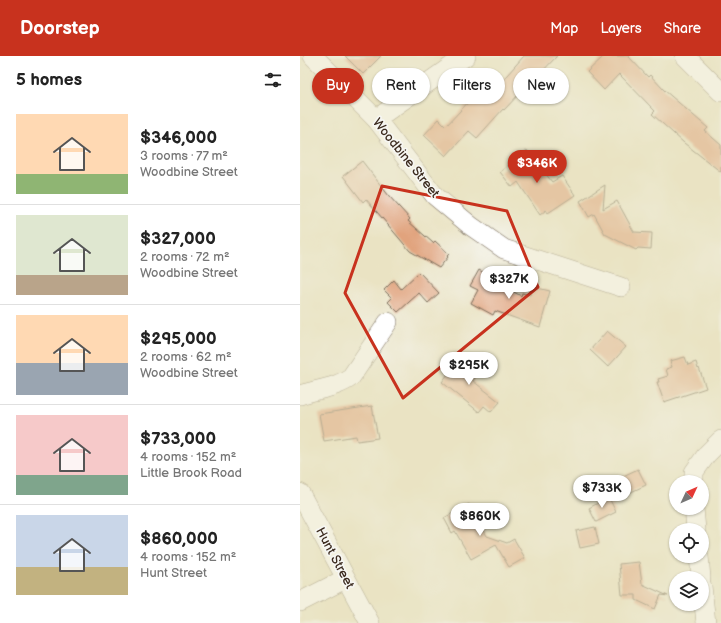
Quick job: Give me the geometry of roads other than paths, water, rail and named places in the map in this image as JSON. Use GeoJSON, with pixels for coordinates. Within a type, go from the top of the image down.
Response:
{"type":"FeatureCollection","features":[{"type":"Feature","properties":{"kind":"street","name":"Woodbine Street"},"geometry":{"type":"LineString","coordinates":[[313,56],[376,119],[435,196],[471,226],[504,249],[621,286]]}},
{"type":"Feature","properties":{"kind":"street"},"geometry":{"type":"LineString","coordinates":[[376,119],[466,56]]}},
{"type":"Feature","properties":{"kind":"street"},"geometry":{"type":"LineString","coordinates":[[685,56],[721,92]]}},
{"type":"Feature","properties":{"kind":"street"},"geometry":{"type":"LineString","coordinates":[[300,395],[332,387],[345,382],[352,377],[388,322]]}},
{"type":"Feature","properties":{"kind":"street"},"geometry":{"type":"LineString","coordinates":[[694,475],[694,472],[706,454],[721,440]]}},
{"type":"Feature","properties":{"kind":"street","name":"Hunt Street"},"geometry":{"type":"LineString","coordinates":[[300,493],[370,623]]}},
{"type":"Feature","properties":{"kind":"street"},"geometry":{"type":"LineString","coordinates":[[300,602],[345,579]]}},
{"type":"Feature","properties":{"kind":"street"},"geometry":{"type":"LineString","coordinates":[[705,611],[706,623]]}}]}
